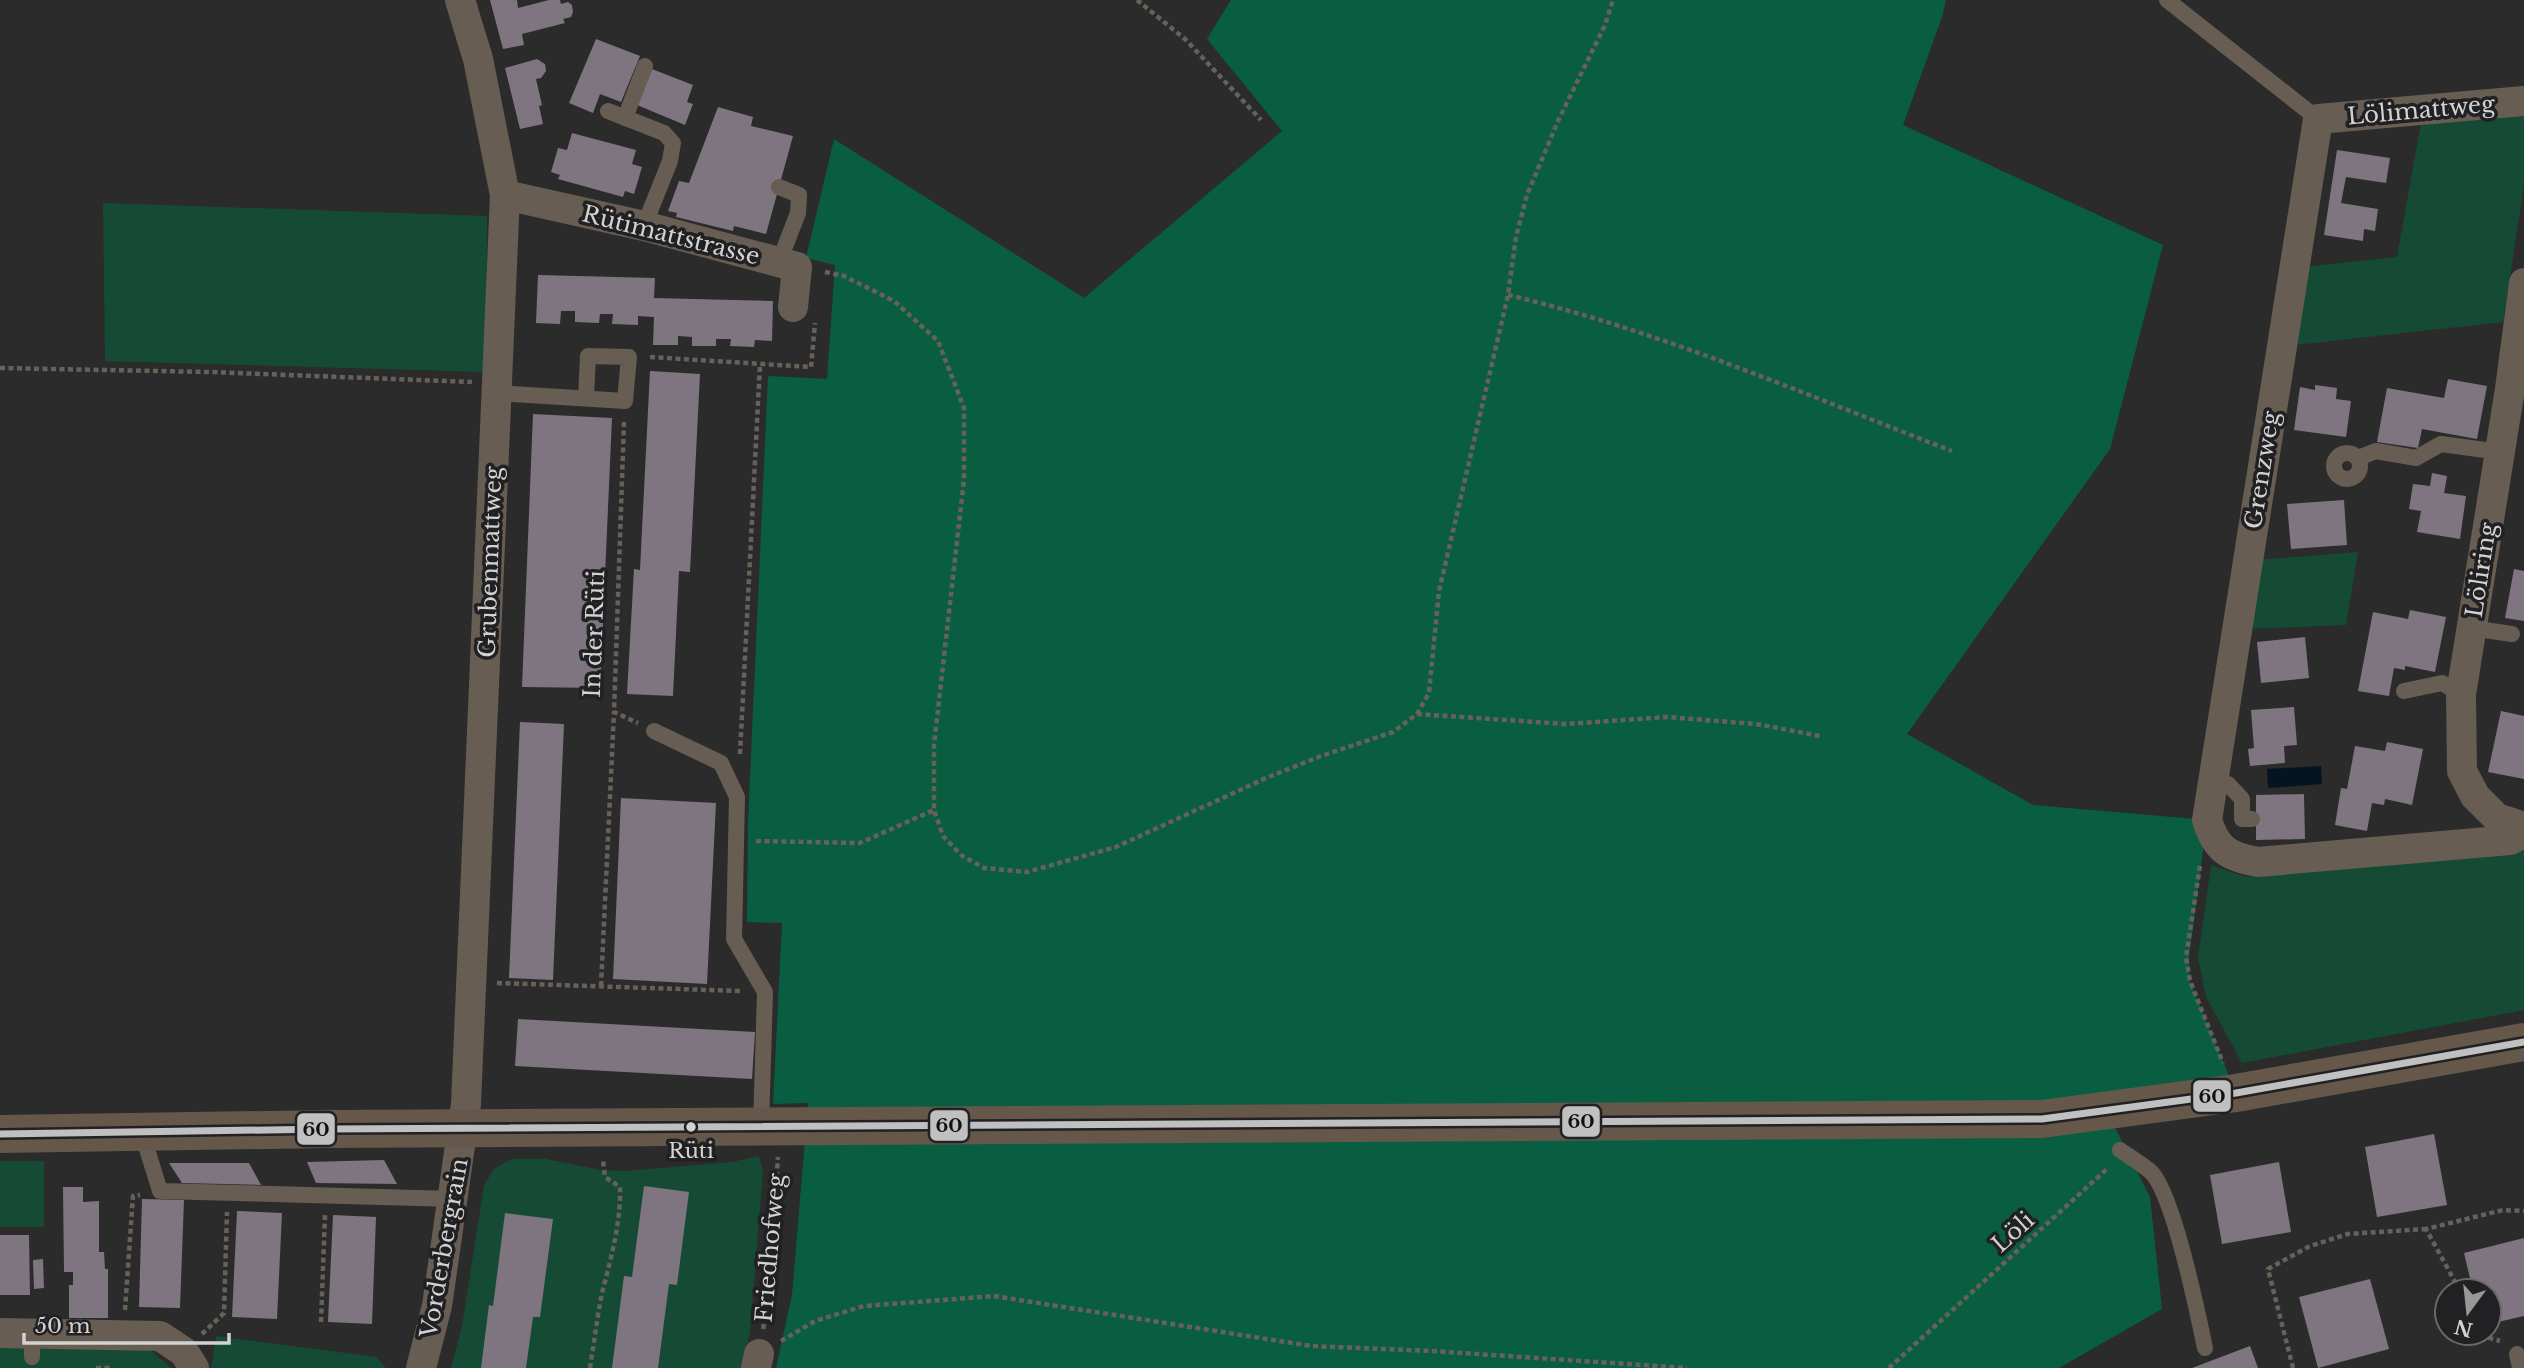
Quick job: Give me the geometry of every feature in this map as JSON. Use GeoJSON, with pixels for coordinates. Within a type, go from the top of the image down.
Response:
{"type":"FeatureCollection","features":[{"type":"Feature","properties":{"kind":"main road"},"geometry":{"type":"LineString","coordinates":[[0,1134],[463,1128],[2042,1119],[2236,1093],[2524,1042]]}},
{"type":"Feature","properties":{"kind":"street","name":"Grubenmattweg"},"geometry":{"type":"LineString","coordinates":[[460,0],[480,31],[478,59],[500,117],[505,195],[473,983],[463,1128]]}},
{"type":"Feature","properties":{"kind":"street","name":"Lölimattweg"},"geometry":{"type":"LineString","coordinates":[[2318,119],[2524,101]]}},
{"type":"Feature","properties":{"kind":"street","name":"Grenzweg"},"geometry":{"type":"LineString","coordinates":[[2207,820],[2222,764],[2238,684],[2318,119]]}},
{"type":"Feature","properties":{"kind":"street","name":"Rütimattstrasse"},"geometry":{"type":"LineString","coordinates":[[505,195],[644,226],[788,265]]}},
{"type":"Feature","properties":{"kind":"street"},"geometry":{"type":"LineString","coordinates":[[788,265],[793,307]]}},
{"type":"Feature","properties":{"kind":"street","name":"Löliring"},"geometry":{"type":"LineString","coordinates":[[2523,292],[2516,401],[2500,452],[2461,694],[2462,771],[2475,796],[2497,818],[2524,827]]}},
{"type":"Feature","properties":{"kind":"street"},"geometry":{"type":"LineString","coordinates":[[2207,820],[2212,835],[2223,850],[2236,859],[2258,862],[2510,840],[2524,833]]}},
{"type":"Feature","properties":{"kind":"street","name":"Vorderbergrain"},"geometry":{"type":"LineString","coordinates":[[421,1368],[438,1306],[463,1128]]}},
{"type":"Feature","properties":{"kind":"street"},"geometry":{"type":"LineString","coordinates":[[0,1334],[32,1345],[124,1335],[160,1336],[184,1352],[194,1368]]}},
{"type":"Feature","properties":{"kind":"lane"},"geometry":{"type":"LineString","coordinates":[[2167,0],[2318,119]]}},
{"type":"Feature","properties":{"kind":"lane"},"geometry":{"type":"LineString","coordinates":[[625,118],[645,66]]}},
{"type":"Feature","properties":{"kind":"lane"},"geometry":{"type":"LineString","coordinates":[[608,111],[664,133],[673,143],[670,161],[644,226]]}},
{"type":"Feature","properties":{"kind":"lane"},"geometry":{"type":"LineString","coordinates":[[779,187],[799,195],[788,265]]}},
{"type":"Feature","properties":{"kind":"lane"},"geometry":{"type":"LineString","coordinates":[[497,388],[586,398],[625,401],[629,357],[588,356],[586,398]]}},
{"type":"Feature","properties":{"kind":"lane"},"geometry":{"type":"LineString","coordinates":[[2357,458],[2376,451],[2416,458],[2441,444],[2500,452]]}},
{"type":"Feature","properties":{"kind":"lane"},"geometry":{"type":"LineString","coordinates":[[2471,628],[2512,634]]}},
{"type":"Feature","properties":{"kind":"lane"},"geometry":{"type":"LineString","coordinates":[[2404,691],[2442,683],[2461,694]]}},
{"type":"Feature","properties":{"kind":"lane"},"geometry":{"type":"LineString","coordinates":[[654,731],[721,763],[737,797],[734,939],[765,992],[771,1126]]}},
{"type":"Feature","properties":{"kind":"lane"},"geometry":{"type":"LineString","coordinates":[[2222,764],[2228,784],[2242,799],[2242,819],[2252,819]]}},
{"type":"Feature","properties":{"kind":"lane"},"geometry":{"type":"LineString","coordinates":[[142,1132],[160,1191],[454,1199]]}},
{"type":"Feature","properties":{"kind":"lane"},"geometry":{"type":"LineString","coordinates":[[2120,1150],[2152,1173],[2166,1199],[2197,1307],[2205,1348]]}},
{"type":"Feature","properties":{"kind":"path"},"geometry":{"type":"LineString","coordinates":[[1137,0],[1185,39],[1261,120]]}},
{"type":"Feature","properties":{"kind":"path"},"geometry":{"type":"LineString","coordinates":[[788,265],[844,276],[894,301],[938,341],[964,408],[964,479],[934,745],[934,810],[943,836],[961,855],[984,868],[1027,872],[1116,847],[1277,774],[1393,732],[1417,714],[1429,693],[1439,591],[1508,295],[1516,237],[1527,195],[1558,121],[1605,25],[1613,0]]}},
{"type":"Feature","properties":{"kind":"path"},"geometry":{"type":"LineString","coordinates":[[1508,295],[1559,307],[1662,339],[1952,451]]}},
{"type":"Feature","properties":{"kind":"path"},"geometry":{"type":"LineString","coordinates":[[646,357],[811,367],[816,310],[793,307]]}},
{"type":"Feature","properties":{"kind":"path"},"geometry":{"type":"LineString","coordinates":[[737,797],[760,364]]}},
{"type":"Feature","properties":{"kind":"path"},"geometry":{"type":"LineString","coordinates":[[0,368],[224,373],[497,388]]}},
{"type":"Feature","properties":{"kind":"path","name":"In der Rüti"},"geometry":{"type":"LineString","coordinates":[[625,401],[614,712],[654,731]]}},
{"type":"Feature","properties":{"kind":"path"},"geometry":{"type":"LineString","coordinates":[[601,986],[614,712]]}},
{"type":"Feature","properties":{"kind":"path"},"geometry":{"type":"LineString","coordinates":[[1417,714],[1566,724],[1667,717],[1756,724],[1820,736]]}},
{"type":"Feature","properties":{"kind":"path"},"geometry":{"type":"LineString","coordinates":[[738,840],[860,843],[934,810]]}},
{"type":"Feature","properties":{"kind":"path"},"geometry":{"type":"LineString","coordinates":[[2207,820],[2186,957],[2190,981],[2236,1093]]}},
{"type":"Feature","properties":{"kind":"path"},"geometry":{"type":"LineString","coordinates":[[473,983],[765,992]]}},
{"type":"Feature","properties":{"kind":"path","name":"Friedhofweg"},"geometry":{"type":"LineString","coordinates":[[757,1361],[768,1307],[771,1126]]}},
{"type":"Feature","properties":{"kind":"path","name":"Löli"},"geometry":{"type":"LineString","coordinates":[[1889,1368],[2107,1169],[2120,1150]]}},
{"type":"Feature","properties":{"kind":"path"},"geometry":{"type":"LineString","coordinates":[[590,1158],[603,1160],[605,1177],[620,1187],[620,1200],[611,1264],[601,1300],[590,1368]]}},
{"type":"Feature","properties":{"kind":"path"},"geometry":{"type":"LineString","coordinates":[[124,1335],[133,1196],[160,1191]]}},
{"type":"Feature","properties":{"kind":"path"},"geometry":{"type":"LineString","coordinates":[[224,1313],[227,1193]]}},
{"type":"Feature","properties":{"kind":"path"},"geometry":{"type":"LineString","coordinates":[[321,1322],[326,1196]]}},
{"type":"Feature","properties":{"kind":"path"},"geometry":{"type":"LineString","coordinates":[[2294,1368],[2268,1269],[2310,1246],[2348,1234],[2426,1229],[2503,1210],[2524,1211]]}},
{"type":"Feature","properties":{"kind":"path"},"geometry":{"type":"LineString","coordinates":[[2426,1229],[2452,1277]]}},
{"type":"Feature","properties":{"kind":"path"},"geometry":{"type":"LineString","coordinates":[[757,1361],[815,1321],[864,1306],[994,1296],[1311,1346],[1688,1368]]}},
{"type":"Feature","properties":{"kind":"path"},"geometry":{"type":"LineString","coordinates":[[96,1368],[112,1368]]}},
{"type":"Feature","properties":{"kind":"green space"},"geometry":{"type":"Polygon","coordinates":[[[1231,0],[1946,0],[1903,125],[2163,245],[2110,449],[1907,734],[2033,805],[2207,820],[2189,957],[2190,981],[2236,1093],[2107,1112],[2150,1197],[2162,1309],[2059,1368],[776,1368],[792,1295],[808,1103],[773,1104],[782,923],[747,922],[748,822],[768,376],[827,379],[835,265],[806,258],[834,139],[1084,298],[1282,131],[1207,39],[1231,0]]]}},
{"type":"Feature","properties":{"kind":"green space"},"geometry":{"type":"Polygon","coordinates":[[[2524,113],[2524,185],[2503,322],[2295,345],[2303,267],[2397,257],[2421,123],[2524,113]]]}},
{"type":"Feature","properties":{"kind":"green space"},"geometry":{"type":"Polygon","coordinates":[[[103,203],[487,216],[486,372],[105,361],[103,203]]]}},
{"type":"Feature","properties":{"kind":"green space"},"geometry":{"type":"Polygon","coordinates":[[[2358,552],[2346,625],[2246,629],[2257,560],[2358,552]]]}},
{"type":"Feature","properties":{"kind":"green space"},"geometry":{"type":"Polygon","coordinates":[[[2524,849],[2524,1010],[2242,1063],[2206,997],[2198,958],[2211,865],[2246,877],[2524,849]]]}},
{"type":"Feature","properties":{"kind":"green space"},"geometry":{"type":"Polygon","coordinates":[[[759,1156],[763,1171],[750,1332],[742,1368],[451,1368],[462,1326],[484,1185],[494,1169],[512,1159],[546,1159],[600,1170],[626,1171],[732,1162],[759,1156]]]}},
{"type":"Feature","properties":{"kind":"green space"},"geometry":{"type":"Polygon","coordinates":[[[0,1161],[44,1161],[44,1227],[0,1227],[0,1161]]]}},
{"type":"Feature","properties":{"kind":"green space"},"geometry":{"type":"Polygon","coordinates":[[[216,1336],[376,1357],[386,1368],[211,1368],[216,1336]]]}},
{"type":"Feature","properties":{"kind":"green space"},"geometry":{"type":"Polygon","coordinates":[[[0,1341],[141,1342],[171,1368],[0,1368],[0,1341]]]}},
{"type":"Feature","properties":{"kind":"water"},"geometry":{"type":"Polygon","coordinates":[[[2321,766],[2322,784],[2268,788],[2267,769],[2321,766]]]}},
{"type":"Feature","properties":{"kind":"building"},"geometry":{"type":"Polygon","coordinates":[[[490,0],[517,0],[518,8],[560,0],[561,4],[568,2],[572,5],[573,12],[571,17],[563,19],[565,23],[522,34],[524,45],[503,49],[490,0]]]}},
{"type":"Feature","properties":{"kind":"building"},"geometry":{"type":"Polygon","coordinates":[[[596,39],[640,56],[621,102],[600,94],[593,113],[569,103],[596,39]]]}},
{"type":"Feature","properties":{"kind":"building"},"geometry":{"type":"Polygon","coordinates":[[[537,59],[545,64],[546,71],[541,78],[536,79],[543,124],[520,129],[505,68],[537,59]]]}},
{"type":"Feature","properties":{"kind":"building"},"geometry":{"type":"Polygon","coordinates":[[[652,69],[693,85],[687,102],[693,104],[685,125],[637,105],[652,69]]]}},
{"type":"Feature","properties":{"kind":"building"},"geometry":{"type":"Polygon","coordinates":[[[718,107],[753,117],[751,126],[793,136],[766,234],[734,226],[733,231],[676,217],[677,213],[668,211],[679,181],[689,183],[718,107]]]}},
{"type":"Feature","properties":{"kind":"building"},"geometry":{"type":"Polygon","coordinates":[[[572,133],[636,150],[632,164],[642,167],[634,194],[625,191],[623,197],[558,179],[560,175],[551,172],[558,148],[567,150],[572,133]]]}},
{"type":"Feature","properties":{"kind":"building"},"geometry":{"type":"Polygon","coordinates":[[[2337,150],[2390,158],[2386,183],[2346,177],[2341,203],[2378,209],[2375,231],[2364,229],[2363,241],[2324,235],[2337,150]]]}},
{"type":"Feature","properties":{"kind":"building"},"geometry":{"type":"Polygon","coordinates":[[[538,275],[655,278],[654,298],[773,301],[772,341],[755,340],[754,347],[730,346],[731,339],[716,339],[716,346],[692,346],[692,337],[678,336],[678,345],[653,345],[654,317],[638,316],[638,325],[612,324],[613,314],[600,314],[599,323],[575,322],[575,311],[561,311],[560,324],[536,323],[538,275]]]}},
{"type":"Feature","properties":{"kind":"building"},"geometry":{"type":"Polygon","coordinates":[[[650,371],[700,374],[690,572],[679,571],[673,696],[627,694],[634,569],[640,570],[650,371]]]}},
{"type":"Feature","properties":{"kind":"building"},"geometry":{"type":"Polygon","coordinates":[[[2448,379],[2487,386],[2477,439],[2422,429],[2418,448],[2377,442],[2387,388],[2444,398],[2448,379]]]}},
{"type":"Feature","properties":{"kind":"building"},"geometry":{"type":"Polygon","coordinates":[[[2315,385],[2337,388],[2336,399],[2351,401],[2346,437],[2294,430],[2300,387],[2315,390],[2315,385]]]}},
{"type":"Feature","properties":{"kind":"building"},"geometry":{"type":"Polygon","coordinates":[[[533,414],[612,418],[600,688],[522,687],[533,414]]]}},
{"type":"Feature","properties":{"kind":"building"},"geometry":{"type":"Polygon","coordinates":[[[2432,473],[2447,476],[2444,493],[2466,496],[2460,539],[2417,532],[2421,511],[2409,509],[2413,484],[2430,486],[2432,473]]]}},
{"type":"Feature","properties":{"kind":"building"},"geometry":{"type":"Polygon","coordinates":[[[2344,500],[2347,545],[2291,549],[2287,504],[2344,500]]]}},
{"type":"Feature","properties":{"kind":"building"},"geometry":{"type":"Polygon","coordinates":[[[2514,569],[2524,571],[2524,621],[2505,618],[2514,569]]]}},
{"type":"Feature","properties":{"kind":"building"},"geometry":{"type":"Polygon","coordinates":[[[2410,610],[2446,617],[2435,672],[2405,666],[2405,670],[2394,668],[2389,696],[2358,691],[2373,612],[2408,619],[2410,610]]]}},
{"type":"Feature","properties":{"kind":"building"},"geometry":{"type":"Polygon","coordinates":[[[2305,637],[2309,678],[2261,683],[2257,642],[2305,637]]]}},
{"type":"Feature","properties":{"kind":"building"},"geometry":{"type":"Polygon","coordinates":[[[2294,707],[2297,745],[2284,746],[2285,763],[2250,766],[2248,749],[2254,748],[2251,710],[2294,707]]]}},
{"type":"Feature","properties":{"kind":"building"},"geometry":{"type":"Polygon","coordinates":[[[2501,711],[2524,716],[2524,779],[2488,772],[2501,711]]]}},
{"type":"Feature","properties":{"kind":"building"},"geometry":{"type":"Polygon","coordinates":[[[520,722],[564,724],[553,980],[509,978],[520,722]]]}},
{"type":"Feature","properties":{"kind":"building"},"geometry":{"type":"Polygon","coordinates":[[[2387,742],[2423,749],[2412,805],[2385,799],[2384,805],[2372,803],[2367,831],[2335,825],[2341,788],[2347,789],[2355,746],[2385,751],[2387,742]]]}},
{"type":"Feature","properties":{"kind":"building"},"geometry":{"type":"Polygon","coordinates":[[[2304,794],[2305,839],[2256,840],[2256,795],[2304,794]]]}},
{"type":"Feature","properties":{"kind":"building"},"geometry":{"type":"Polygon","coordinates":[[[621,798],[716,803],[707,984],[613,979],[621,798]]]}},
{"type":"Feature","properties":{"kind":"building"},"geometry":{"type":"Polygon","coordinates":[[[518,1019],[755,1032],[752,1079],[515,1066],[518,1019]]]}},
{"type":"Feature","properties":{"kind":"building"},"geometry":{"type":"Polygon","coordinates":[[[2434,1134],[2447,1205],[2377,1217],[2365,1147],[2434,1134]]]}},
{"type":"Feature","properties":{"kind":"building"},"geometry":{"type":"Polygon","coordinates":[[[384,1160],[397,1184],[316,1183],[307,1162],[384,1160]]]}},
{"type":"Feature","properties":{"kind":"building"},"geometry":{"type":"Polygon","coordinates":[[[2279,1162],[2291,1232],[2222,1244],[2210,1175],[2279,1162]]]}},
{"type":"Feature","properties":{"kind":"building"},"geometry":{"type":"Polygon","coordinates":[[[169,1163],[249,1163],[261,1185],[182,1183],[169,1163]]]}},
{"type":"Feature","properties":{"kind":"building"},"geometry":{"type":"Polygon","coordinates":[[[644,1186],[689,1192],[677,1285],[669,1284],[658,1368],[612,1368],[624,1276],[632,1277],[644,1186]]]}},
{"type":"Feature","properties":{"kind":"building"},"geometry":{"type":"Polygon","coordinates":[[[63,1187],[83,1187],[83,1202],[99,1201],[99,1252],[104,1252],[105,1269],[108,1269],[108,1318],[69,1318],[69,1285],[73,1285],[73,1272],[64,1272],[63,1187]]]}},
{"type":"Feature","properties":{"kind":"building"},"geometry":{"type":"Polygon","coordinates":[[[142,1199],[184,1200],[180,1308],[139,1307],[142,1199]]]}},
{"type":"Feature","properties":{"kind":"building"},"geometry":{"type":"Polygon","coordinates":[[[237,1211],[282,1213],[277,1319],[232,1317],[237,1211]]]}},
{"type":"Feature","properties":{"kind":"building"},"geometry":{"type":"Polygon","coordinates":[[[505,1213],[553,1219],[540,1317],[533,1317],[526,1368],[481,1368],[489,1305],[493,1306],[505,1213]]]}},
{"type":"Feature","properties":{"kind":"building"},"geometry":{"type":"Polygon","coordinates":[[[333,1215],[376,1217],[372,1324],[328,1322],[333,1215]]]}},
{"type":"Feature","properties":{"kind":"building"},"geometry":{"type":"Polygon","coordinates":[[[0,1235],[29,1235],[30,1295],[0,1295],[0,1235]]]}},
{"type":"Feature","properties":{"kind":"building"},"geometry":{"type":"Polygon","coordinates":[[[2524,1238],[2524,1316],[2503,1321],[2503,1277],[2470,1277],[2464,1253],[2524,1238]]]}},
{"type":"Feature","properties":{"kind":"building"},"geometry":{"type":"Polygon","coordinates":[[[43,1259],[44,1288],[34,1289],[33,1260],[43,1259]]]}},
{"type":"Feature","properties":{"kind":"building"},"geometry":{"type":"Polygon","coordinates":[[[2370,1279],[2389,1349],[2318,1368],[2299,1297],[2370,1279]]]}},
{"type":"Feature","properties":{"kind":"building"},"geometry":{"type":"Polygon","coordinates":[[[2250,1346],[2258,1368],[2192,1368],[2250,1346]]]}},
{"type":"Feature","properties":{"kind":"transit line","name":"60"},"geometry":{"type":"LineString","coordinates":[[0,1134],[328,1129],[2042,1119],[2236,1093],[2524,1042]]}},
{"type":"Feature","properties":{"kind":"place","name":"Rüti"},"geometry":{"type":"Point","coordinates":[691,1127]}}]}
